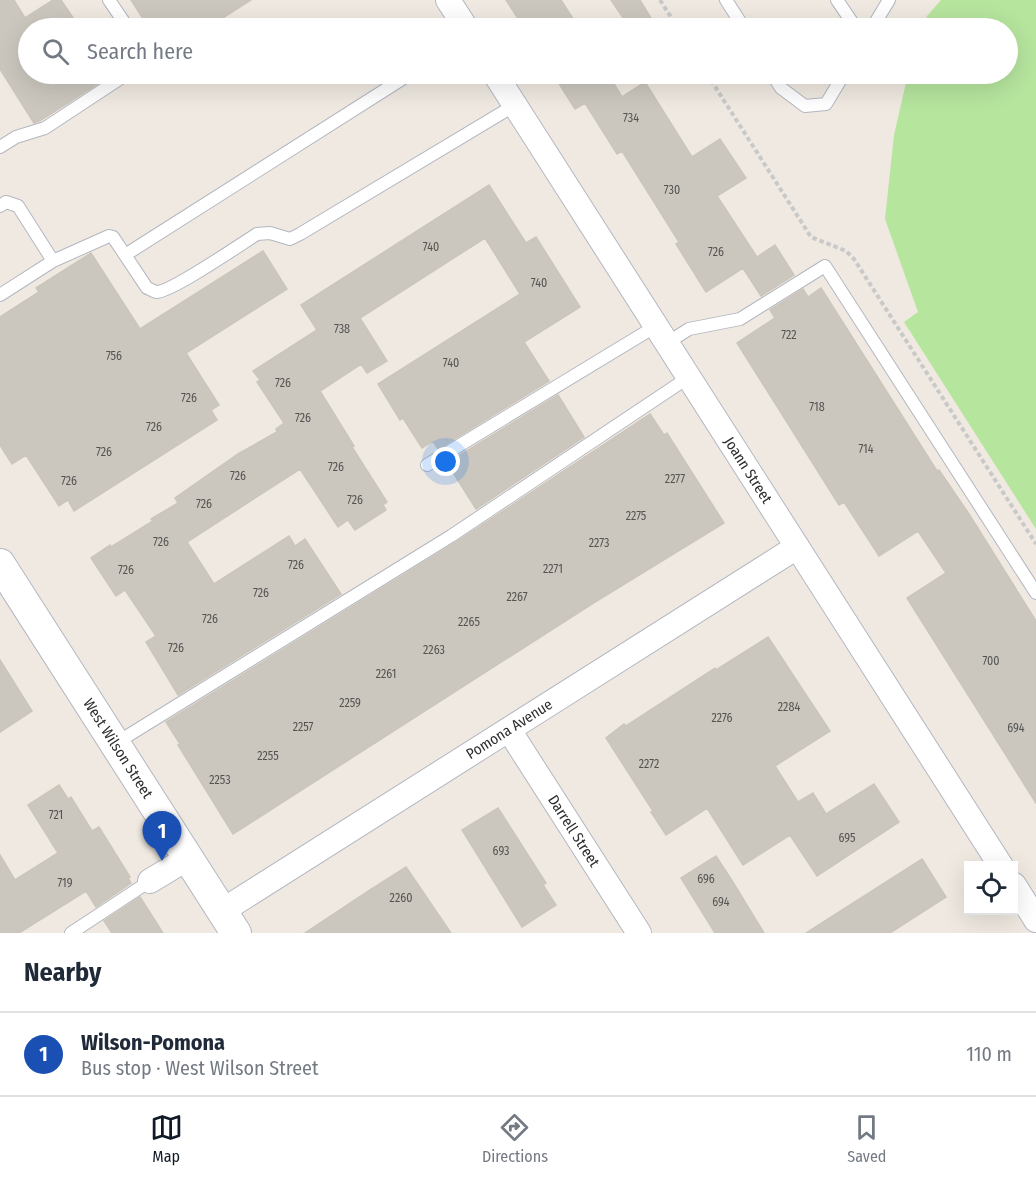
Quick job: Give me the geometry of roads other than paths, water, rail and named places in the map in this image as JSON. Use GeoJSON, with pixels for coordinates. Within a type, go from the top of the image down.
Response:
{"type":"FeatureCollection","features":[{"type":"Feature","properties":{"kind":"street"},"geometry":{"type":"LineString","coordinates":[[448,0],[460,18]]}},
{"type":"Feature","properties":{"kind":"street","name":"Joann Street"},"geometry":{"type":"LineString","coordinates":[[501,84],[998,861]]}},
{"type":"Feature","properties":{"kind":"street","name":"Pomona Avenue"},"geometry":{"type":"LineString","coordinates":[[229,926],[509,730],[797,547]]}},
{"type":"Feature","properties":{"kind":"street","name":"West Wilson Street"},"geometry":{"type":"LineString","coordinates":[[0,564],[229,926]]}},
{"type":"Feature","properties":{"kind":"street","name":"Darrell Street"},"geometry":{"type":"LineString","coordinates":[[509,730],[639,933]]}},
{"type":"Feature","properties":{"kind":"street"},"geometry":{"type":"LineString","coordinates":[[150,881],[188,858]]}},
{"type":"Feature","properties":{"kind":"street"},"geometry":{"type":"LineString","coordinates":[[1018,891],[1036,920]]}},
{"type":"Feature","properties":{"kind":"lane"},"geometry":{"type":"LineString","coordinates":[[109,0],[121,18]]}},
{"type":"Feature","properties":{"kind":"lane"},"geometry":{"type":"LineString","coordinates":[[726,0],[738,18]]}},
{"type":"Feature","properties":{"kind":"lane"},"geometry":{"type":"LineString","coordinates":[[837,0],[849,18]]}},
{"type":"Feature","properties":{"kind":"lane"},"geometry":{"type":"LineString","coordinates":[[878,18],[889,0]]}},
{"type":"Feature","properties":{"kind":"lane"},"geometry":{"type":"LineString","coordinates":[[0,147],[16,137],[45,128],[112,84]]}},
{"type":"Feature","properties":{"kind":"lane"},"geometry":{"type":"LineString","coordinates":[[125,255],[394,84]]}},
{"type":"Feature","properties":{"kind":"lane"},"geometry":{"type":"LineString","coordinates":[[778,84],[805,106],[826,104],[838,84]]}},
{"type":"Feature","properties":{"kind":"lane"},"geometry":{"type":"LineString","coordinates":[[0,295],[53,261],[109,236],[113,237],[147,288],[155,292],[178,283],[257,234],[270,233],[290,239],[300,234],[515,105]]}},
{"type":"Feature","properties":{"kind":"lane"},"geometry":{"type":"LineString","coordinates":[[0,206],[6,202],[18,206],[53,261]]}},
{"type":"Feature","properties":{"kind":"lane"},"geometry":{"type":"LineString","coordinates":[[427,465],[662,334],[740,319],[825,266],[1036,593]]}},
{"type":"Feature","properties":{"kind":"lane"},"geometry":{"type":"LineString","coordinates":[[115,744],[451,536],[689,377]]}},
{"type":"Feature","properties":{"kind":"lane"},"geometry":{"type":"LineString","coordinates":[[70,933],[150,881]]}},
{"type":"Feature","properties":{"kind":"place","name":"Wilson-Pomona"},"geometry":{"type":"Point","coordinates":[162,861]}}]}
